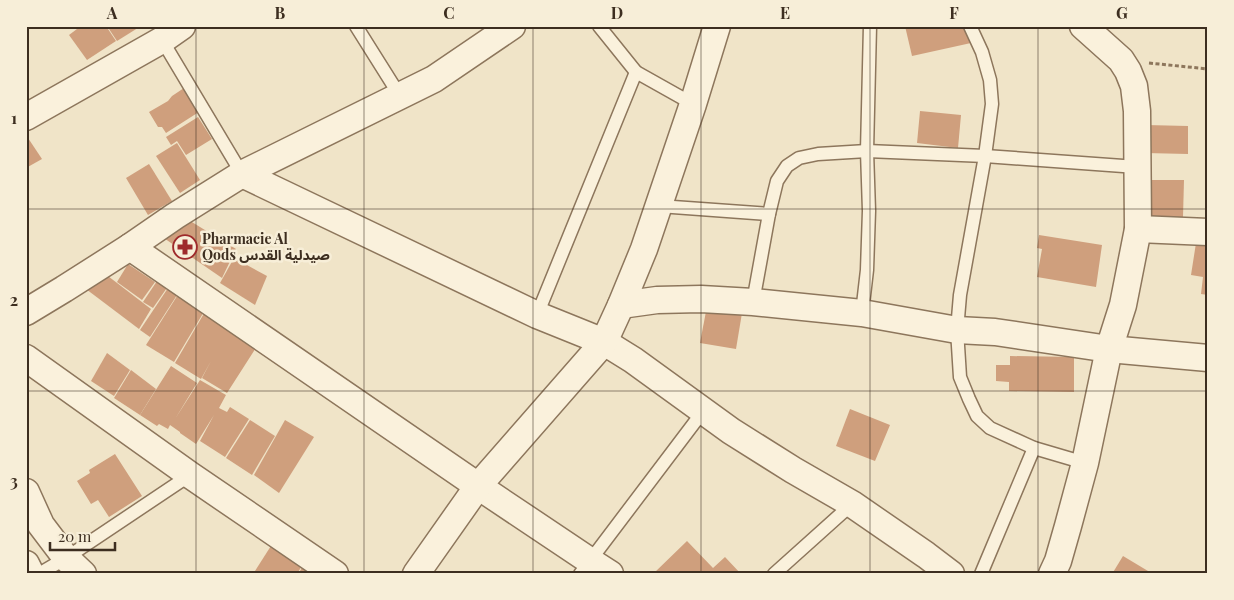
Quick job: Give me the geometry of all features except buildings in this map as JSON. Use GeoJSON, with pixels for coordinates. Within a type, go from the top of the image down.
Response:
{"type":"FeatureCollection","features":[{"type":"Feature","properties":{"kind":"street"},"geometry":{"type":"LineString","coordinates":[[26,312],[242,174],[434,79],[512,26]]}},
{"type":"Feature","properties":{"kind":"street"},"geometry":{"type":"LineString","coordinates":[[416,574],[478,486],[604,342],[644,249],[694,104],[717,26]]}},
{"type":"Feature","properties":{"kind":"street"},"geometry":{"type":"LineString","coordinates":[[1052,574],[1058,561],[1085,463],[1109,349],[1123,305],[1138,228],[1137,112],[1134,86],[1121,60],[1082,26]]}},
{"type":"Feature","properties":{"kind":"street"},"geometry":{"type":"LineString","coordinates":[[26,117],[172,33]]}},
{"type":"Feature","properties":{"kind":"street"},"geometry":{"type":"LineString","coordinates":[[242,174],[537,316],[604,342],[633,360],[731,431],[852,504],[951,574]]}},
{"type":"Feature","properties":{"kind":"street"},"geometry":{"type":"LineString","coordinates":[[1138,228],[1208,232]]}},
{"type":"Feature","properties":{"kind":"street"},"geometry":{"type":"LineString","coordinates":[[130,247],[478,486],[593,570]]}},
{"type":"Feature","properties":{"kind":"street"},"geometry":{"type":"LineString","coordinates":[[621,306],[657,300],[701,299],[753,302],[862,313],[957,330],[995,332],[1109,349],[1208,358]]}},
{"type":"Feature","properties":{"kind":"street"},"geometry":{"type":"LineString","coordinates":[[26,358],[190,475],[335,574]]}},
{"type":"Feature","properties":{"kind":"street"},"geometry":{"type":"LineString","coordinates":[[26,492],[41,525],[75,566]]}},
{"type":"Feature","properties":{"kind":"street"},"geometry":{"type":"LineString","coordinates":[[26,564],[31,574]]}},
{"type":"Feature","properties":{"kind":"lane"},"geometry":{"type":"LineString","coordinates":[[356,26],[400,96]]}},
{"type":"Feature","properties":{"kind":"lane"},"geometry":{"type":"LineString","coordinates":[[599,26],[636,72],[694,104]]}},
{"type":"Feature","properties":{"kind":"lane"},"geometry":{"type":"LineString","coordinates":[[862,313],[867,270],[869,221],[867,151],[870,26]]}},
{"type":"Feature","properties":{"kind":"lane"},"geometry":{"type":"LineString","coordinates":[[970,26],[982,52],[990,80],[992,104],[985,156],[960,295],[957,330],[960,377],[977,416],[990,428],[1034,448],[1085,463]]}},
{"type":"Feature","properties":{"kind":"lane"},"geometry":{"type":"LineString","coordinates":[[172,33],[242,174]]}},
{"type":"Feature","properties":{"kind":"lane"},"geometry":{"type":"LineString","coordinates":[[537,316],[636,72]]}},
{"type":"Feature","properties":{"kind":"lane"},"geometry":{"type":"LineString","coordinates":[[753,302],[777,181],[787,166],[799,158],[818,154],[867,151],[985,156],[1137,167]]}},
{"type":"Feature","properties":{"kind":"lane"},"geometry":{"type":"LineString","coordinates":[[659,206],[769,214]]}},
{"type":"Feature","properties":{"kind":"lane"},"geometry":{"type":"LineString","coordinates":[[593,570],[704,410]]}},
{"type":"Feature","properties":{"kind":"lane"},"geometry":{"type":"LineString","coordinates":[[981,574],[1034,448]]}},
{"type":"Feature","properties":{"kind":"lane"},"geometry":{"type":"LineString","coordinates":[[39,574],[75,566],[190,475]]}},
{"type":"Feature","properties":{"kind":"lane"},"geometry":{"type":"LineString","coordinates":[[774,574],[852,504]]}},
{"type":"Feature","properties":{"kind":"path"},"geometry":{"type":"LineString","coordinates":[[1121,60],[1208,69]]}},
{"type":"Feature","properties":{"kind":"place","name":"Pharmacie Al Qods صيدلية القدس"},"geometry":{"type":"Point","coordinates":[185,247]}}]}
